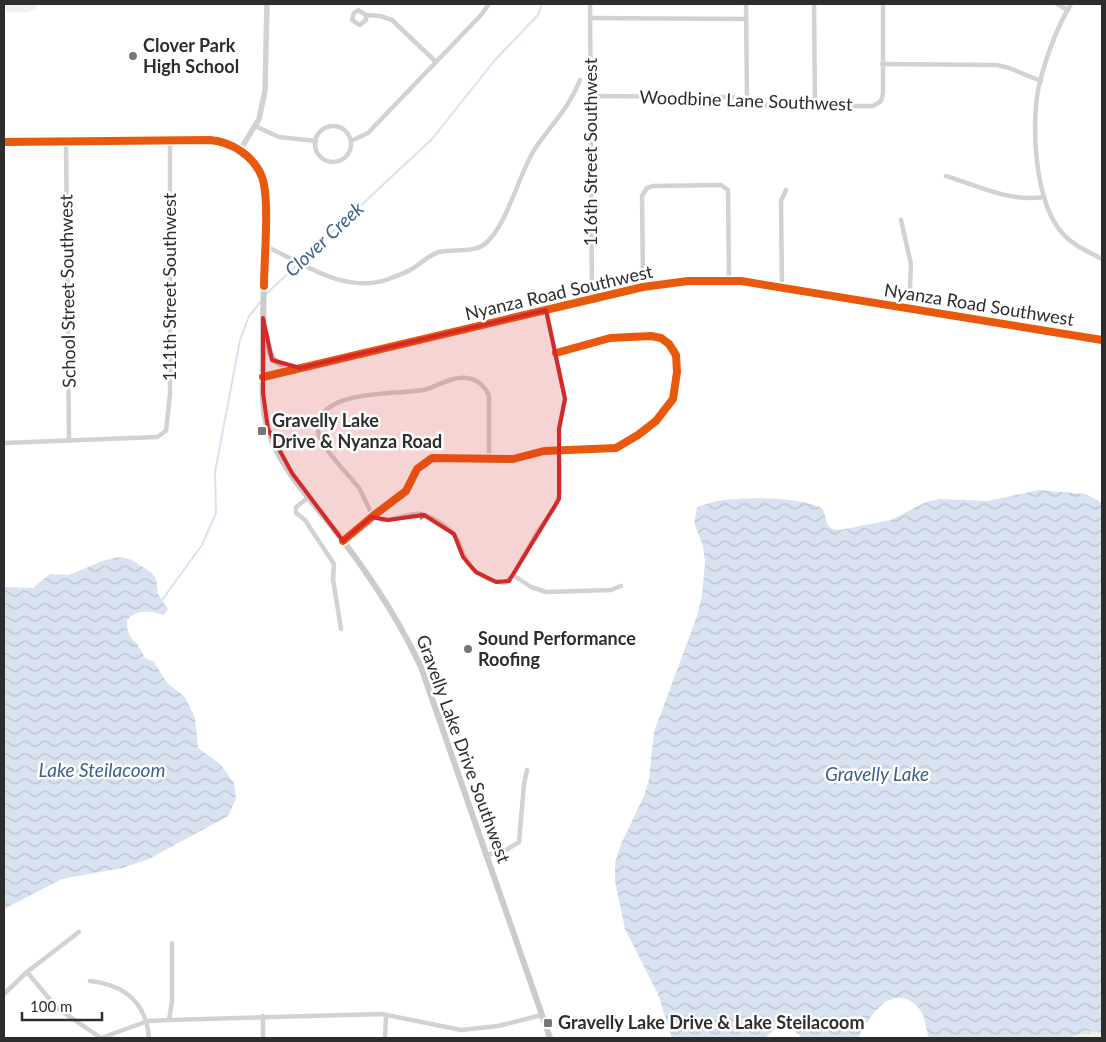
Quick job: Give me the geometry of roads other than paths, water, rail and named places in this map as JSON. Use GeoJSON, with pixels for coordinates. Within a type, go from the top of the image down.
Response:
{"type":"FeatureCollection","features":[{"type":"Feature","properties":{"kind":"main road","name":"Gravelly Lake Drive Southwest"},"geometry":{"type":"LineString","coordinates":[[4,142],[217,141],[240,150],[254,163],[264,183],[264,408],[273,442],[309,497],[394,612],[407,636],[421,667],[550,1038]]}},
{"type":"Feature","properties":{"kind":"main road"},"geometry":{"type":"LineString","coordinates":[[263,318],[268,353],[272,360],[284,366],[300,368]]}},
{"type":"Feature","properties":{"kind":"street"},"geometry":{"type":"LineString","coordinates":[[240,150],[255,126],[261,111],[265,91],[267,4]]}},
{"type":"Feature","properties":{"kind":"street"},"geometry":{"type":"LineString","coordinates":[[351,140],[368,133],[489,4]]}},
{"type":"Feature","properties":{"kind":"street","name":"116th Street Southwest"},"geometry":{"type":"LineString","coordinates":[[590,4],[592,299]]}},
{"type":"Feature","properties":{"kind":"street"},"geometry":{"type":"LineString","coordinates":[[746,4],[747,100]]}},
{"type":"Feature","properties":{"kind":"street"},"geometry":{"type":"LineString","coordinates":[[814,4],[814,106]]}},
{"type":"Feature","properties":{"kind":"street"},"geometry":{"type":"LineString","coordinates":[[883,4],[882,64],[997,65],[1010,68],[1040,81]]}},
{"type":"Feature","properties":{"kind":"street"},"geometry":{"type":"LineString","coordinates":[[1057,4],[1068,10]]}},
{"type":"Feature","properties":{"kind":"street"},"geometry":{"type":"LineString","coordinates":[[1071,4],[1040,81],[1037,153],[1044,197],[1055,224],[1064,235],[1080,248],[1102,259]]}},
{"type":"Feature","properties":{"kind":"street"},"geometry":{"type":"LineString","coordinates":[[366,15],[380,16],[392,20],[436,62]]}},
{"type":"Feature","properties":{"kind":"street"},"geometry":{"type":"LineString","coordinates":[[590,18],[746,19]]}},
{"type":"Feature","properties":{"kind":"street","name":"Woodbine Lane Southwest"},"geometry":{"type":"LineString","coordinates":[[591,96],[731,98],[768,106],[877,104],[883,94],[882,64]]}},
{"type":"Feature","properties":{"kind":"street"},"geometry":{"type":"LineString","coordinates":[[265,246],[306,268],[340,280],[377,282],[410,270],[437,253],[474,249],[484,245],[494,233],[534,151],[559,120],[576,93],[580,80]]}},
{"type":"Feature","properties":{"kind":"street"},"geometry":{"type":"LineString","coordinates":[[255,126],[280,137],[316,141]]}},
{"type":"Feature","properties":{"kind":"street"},"geometry":{"type":"LineString","coordinates":[[332,126],[343,128],[351,140],[348,155],[338,161],[326,161],[318,153],[316,141],[321,131],[332,126]]}},
{"type":"Feature","properties":{"kind":"street","name":"111th Street Southwest"},"geometry":{"type":"LineString","coordinates":[[69,441],[157,437],[163,433],[168,423],[170,394],[170,140]]}},
{"type":"Feature","properties":{"kind":"street","name":"School Street Southwest"},"geometry":{"type":"LineString","coordinates":[[66,141],[69,441]]}},
{"type":"Feature","properties":{"kind":"street"},"geometry":{"type":"LineString","coordinates":[[946,176],[998,194],[1032,198],[1044,197]]}},
{"type":"Feature","properties":{"kind":"street"},"geometry":{"type":"LineString","coordinates":[[643,288],[644,190],[653,186],[721,185],[726,187],[729,194],[728,280]]}},
{"type":"Feature","properties":{"kind":"street"},"geometry":{"type":"LineString","coordinates":[[782,288],[781,202],[786,190]]}},
{"type":"Feature","properties":{"kind":"street"},"geometry":{"type":"LineString","coordinates":[[901,220],[911,264],[909,308]]}},
{"type":"Feature","properties":{"kind":"street","name":"Nyanza Road Southwest"},"geometry":{"type":"LineString","coordinates":[[263,377],[592,299],[688,281],[728,280],[1102,340]]}},
{"type":"Feature","properties":{"kind":"street"},"geometry":{"type":"LineString","coordinates":[[489,458],[489,396],[483,386],[472,379],[457,378],[426,389],[370,395],[341,402],[323,413],[318,423],[318,433],[360,490],[372,516],[384,520],[416,514],[428,516],[454,534],[463,557],[480,575],[502,584],[509,581],[559,499],[559,428],[565,399],[546,310]]}},
{"type":"Feature","properties":{"kind":"street"},"geometry":{"type":"LineString","coordinates":[[343,541],[372,516],[406,491],[417,469],[424,462],[432,458],[517,458],[560,450],[616,448],[638,435],[656,421],[671,403],[676,389],[677,364],[675,351],[665,340],[651,336],[616,337],[556,353]]}},
{"type":"Feature","properties":{"kind":"street"},"geometry":{"type":"LineString","coordinates":[[4,443],[69,441]]}},
{"type":"Feature","properties":{"kind":"street"},"geometry":{"type":"LineString","coordinates":[[309,497],[296,507],[296,513],[304,520],[334,564],[333,579],[341,629]]}},
{"type":"Feature","properties":{"kind":"street"},"geometry":{"type":"LineString","coordinates":[[513,576],[531,587],[546,592],[611,590],[621,586]]}},
{"type":"Feature","properties":{"kind":"street"},"geometry":{"type":"LineString","coordinates":[[485,855],[503,852],[519,842],[527,770]]}},
{"type":"Feature","properties":{"kind":"street"},"geometry":{"type":"LineString","coordinates":[[4,994],[27,972],[79,932]]}},
{"type":"Feature","properties":{"kind":"street"},"geometry":{"type":"LineString","coordinates":[[169,1020],[172,1001],[172,942]]}},
{"type":"Feature","properties":{"kind":"street"},"geometry":{"type":"LineString","coordinates":[[27,972],[57,1008],[101,1038],[148,1021],[263,1016],[386,1015],[461,1030],[498,1026],[542,1015]]}},
{"type":"Feature","properties":{"kind":"street"},"geometry":{"type":"LineString","coordinates":[[90,981],[111,984],[124,990],[143,1012],[148,1021],[148,1038]]}},
{"type":"Feature","properties":{"kind":"street"},"geometry":{"type":"LineString","coordinates":[[385,1038],[386,1015]]}},
{"type":"Feature","properties":{"kind":"street"},"geometry":{"type":"LineString","coordinates":[[263,1016],[263,1038]]}},
{"type":"Feature","properties":{"kind":"water","name":"Gravelly Lake"},"geometry":{"type":"Polygon","coordinates":[[[1039,490],[1086,494],[1102,503],[1102,1033],[1087,1031],[1069,1038],[929,1038],[922,1012],[909,1000],[897,998],[890,1000],[877,1009],[858,1038],[802,1038],[791,1029],[778,1026],[765,1038],[672,1038],[658,994],[625,929],[615,881],[615,863],[621,844],[644,796],[649,779],[654,732],[697,616],[702,596],[705,562],[703,546],[694,523],[697,508],[722,500],[759,498],[795,501],[822,508],[829,526],[835,530],[840,530],[891,520],[926,502],[939,499],[988,501],[1039,490]]]}},
{"type":"Feature","properties":{"kind":"water","name":"Lake Steilacoom"},"geometry":{"type":"Polygon","coordinates":[[[120,557],[132,560],[152,573],[156,579],[158,594],[168,609],[164,615],[153,612],[140,612],[131,616],[127,620],[127,628],[131,638],[145,658],[154,662],[167,683],[185,697],[195,718],[198,748],[221,765],[234,783],[236,799],[228,816],[149,859],[122,868],[62,879],[4,909],[4,587],[33,588],[50,574],[69,575],[105,560],[120,557]]]}},
{"type":"Feature","properties":{"kind":"waterway","name":"Clover Creek"},"geometry":{"type":"LineString","coordinates":[[266,294],[432,139],[495,60],[538,15],[542,4]]}},
{"type":"Feature","properties":{"kind":"waterway","name":"Clover Creek"},"geometry":{"type":"LineString","coordinates":[[162,600],[202,545],[216,513],[215,472],[240,340],[249,316],[262,300]]}},
{"type":"Feature","properties":{"kind":"place","name":"Clover Park High School"},"geometry":{"type":"Point","coordinates":[133,56]}},
{"type":"Feature","properties":{"kind":"place","name":"Gravelly Lake Drive & Nyanza Road"},"geometry":{"type":"Point","coordinates":[262,431]}},
{"type":"Feature","properties":{"kind":"place","name":"Sound Performance Roofing"},"geometry":{"type":"Point","coordinates":[468,649]}},
{"type":"Feature","properties":{"kind":"place","name":"Gravelly Lake Drive & Lake Steilacoom"},"geometry":{"type":"Point","coordinates":[548,1023]}}]}
